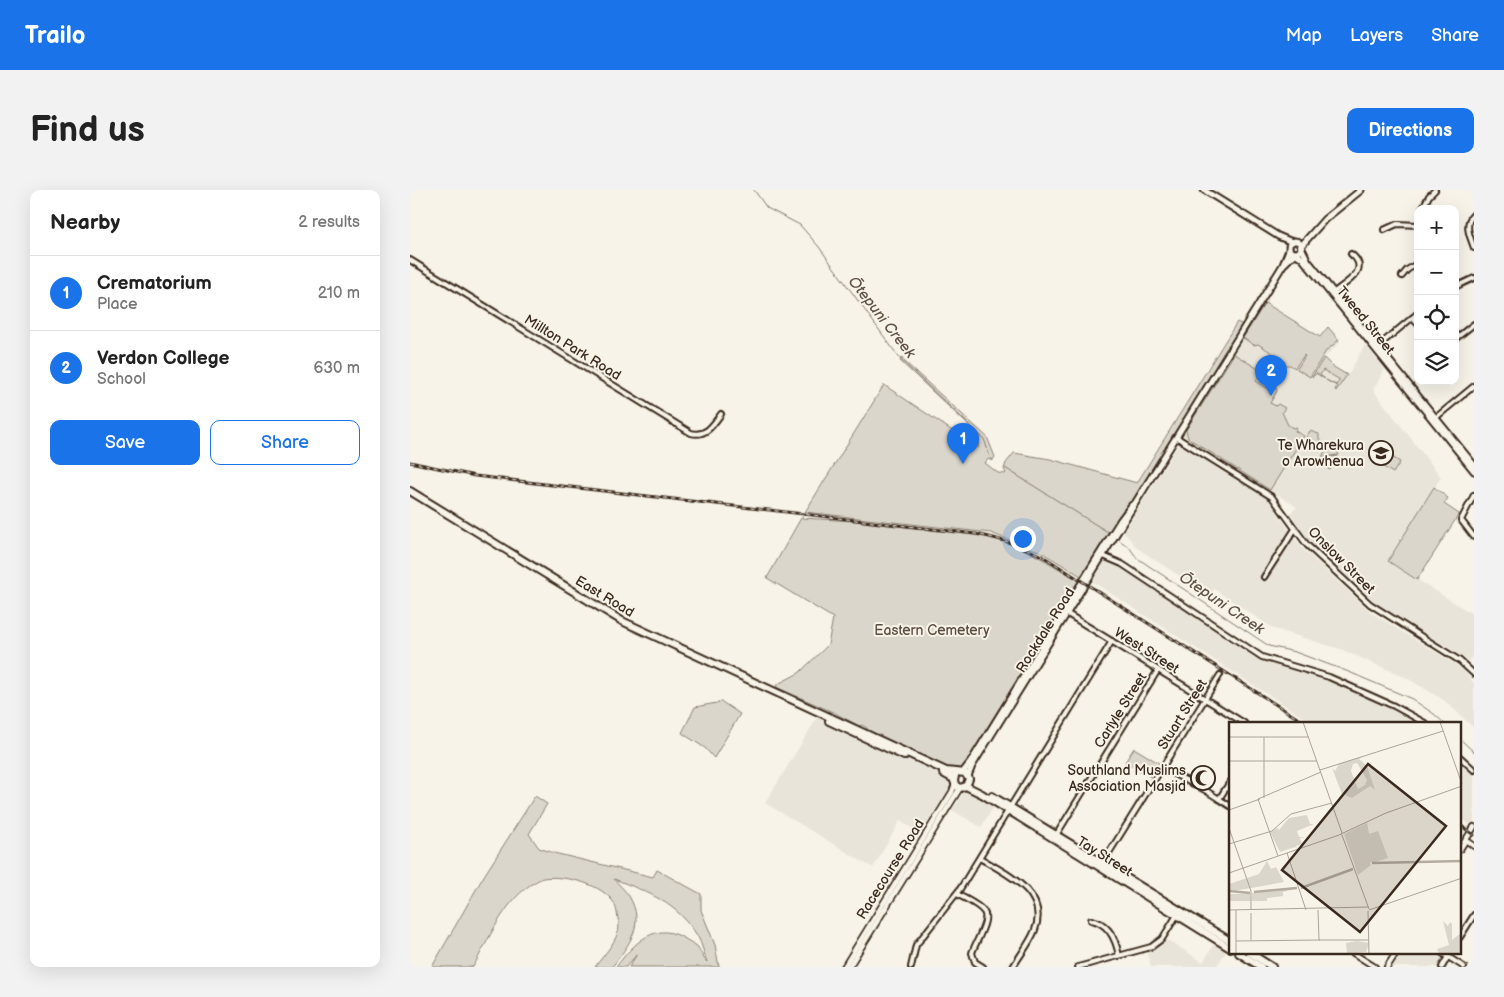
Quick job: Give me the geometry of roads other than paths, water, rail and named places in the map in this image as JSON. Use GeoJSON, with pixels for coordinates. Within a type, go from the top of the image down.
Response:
{"type":"FeatureCollection","features":[{"type":"Feature","properties":{"kind":"highway","name":"East Road"},"geometry":{"type":"LineString","coordinates":[[410,491],[622,621],[946,771],[961,780]]}},
{"type":"Feature","properties":{"kind":"highway","name":"Tay Street"},"geometry":{"type":"LineString","coordinates":[[961,780],[1229,942]]}},
{"type":"Feature","properties":{"kind":"highway"},"geometry":{"type":"LineString","coordinates":[[1241,954],[1261,967]]}},
{"type":"Feature","properties":{"kind":"highway"},"geometry":{"type":"LineString","coordinates":[[1252,954],[1272,967]]}},
{"type":"Feature","properties":{"kind":"main road"},"geometry":{"type":"LineString","coordinates":[[1204,190],[1278,236],[1294,241],[1301,246]]}},
{"type":"Feature","properties":{"kind":"main road"},"geometry":{"type":"LineString","coordinates":[[1289,249],[1289,244],[1325,219],[1360,190]]}},
{"type":"Feature","properties":{"kind":"main road"},"geometry":{"type":"LineString","coordinates":[[1278,236],[1295,254],[1299,252],[1301,246],[1325,219]]}},
{"type":"Feature","properties":{"kind":"main road","name":"Tweed Street"},"geometry":{"type":"LineString","coordinates":[[1301,246],[1306,258],[1332,294]]}},
{"type":"Feature","properties":{"kind":"main road","name":"Rockdale Road"},"geometry":{"type":"LineString","coordinates":[[961,780],[1114,536],[1123,517],[1141,495],[1283,265],[1289,249]]}},
{"type":"Feature","properties":{"kind":"main road","name":"Tweed Street"},"geometry":{"type":"LineString","coordinates":[[1295,254],[1302,258],[1474,465]]}},
{"type":"Feature","properties":{"kind":"main road","name":"Rockdale Road"},"geometry":{"type":"LineString","coordinates":[[1283,265],[1295,254]]}},
{"type":"Feature","properties":{"kind":"main road","name":"Tweed Street"},"geometry":{"type":"LineString","coordinates":[[1470,459],[1474,471]]}},
{"type":"Feature","properties":{"kind":"street"},"geometry":{"type":"LineString","coordinates":[[1424,205],[1435,190]]}},
{"type":"Feature","properties":{"kind":"street"},"geometry":{"type":"LineString","coordinates":[[1474,214],[1469,220],[1468,226],[1474,248]]}},
{"type":"Feature","properties":{"kind":"street"},"geometry":{"type":"LineString","coordinates":[[1384,230],[1396,224],[1414,225]]}},
{"type":"Feature","properties":{"kind":"street"},"geometry":{"type":"LineString","coordinates":[[1332,294],[1352,278],[1360,268],[1359,261],[1351,254]]}},
{"type":"Feature","properties":{"kind":"street","name":"Millton Park Road"},"geometry":{"type":"LineString","coordinates":[[410,260],[691,433],[701,434],[706,432],[720,414]]}},
{"type":"Feature","properties":{"kind":"street"},"geometry":{"type":"LineString","coordinates":[[1402,276],[1414,266]]}},
{"type":"Feature","properties":{"kind":"street"},"geometry":{"type":"LineString","coordinates":[[1459,285],[1474,278]]}},
{"type":"Feature","properties":{"kind":"street"},"geometry":{"type":"LineString","coordinates":[[1376,347],[1412,318]]}},
{"type":"Feature","properties":{"kind":"street"},"geometry":{"type":"LineString","coordinates":[[1459,336],[1474,324]]}},
{"type":"Feature","properties":{"kind":"street"},"geometry":{"type":"LineString","coordinates":[[1434,419],[1474,386]]}},
{"type":"Feature","properties":{"kind":"street","name":"Onslow Street"},"geometry":{"type":"LineString","coordinates":[[1176,437],[1269,495],[1313,551],[1370,604],[1460,661],[1474,674]]}},
{"type":"Feature","properties":{"kind":"street"},"geometry":{"type":"LineString","coordinates":[[1474,495],[1461,520],[1474,538]]}},
{"type":"Feature","properties":{"kind":"street"},"geometry":{"type":"LineString","coordinates":[[1264,577],[1295,528]]}},
{"type":"Feature","properties":{"kind":"street"},"geometry":{"type":"LineString","coordinates":[[1101,555],[1122,564],[1262,657],[1329,677],[1394,706],[1423,722]]}},
{"type":"Feature","properties":{"kind":"street","name":"West Street"},"geometry":{"type":"LineString","coordinates":[[1066,613],[1242,722]]}},
{"type":"Feature","properties":{"kind":"street"},"geometry":{"type":"LineString","coordinates":[[911,967],[916,945],[957,894],[1112,641]]}},
{"type":"Feature","properties":{"kind":"street","name":"Carlyle Street"},"geometry":{"type":"LineString","coordinates":[[1056,836],[1158,670]]}},
{"type":"Feature","properties":{"kind":"street","name":"Stuart Street"},"geometry":{"type":"LineString","coordinates":[[1102,865],[1220,675]]}},
{"type":"Feature","properties":{"kind":"street"},"geometry":{"type":"LineString","coordinates":[[1462,759],[1474,770]]}},
{"type":"Feature","properties":{"kind":"street"},"geometry":{"type":"LineString","coordinates":[[1162,768],[1229,805]]}},
{"type":"Feature","properties":{"kind":"street","name":"Racecourse Road"},"geometry":{"type":"LineString","coordinates":[[844,967],[961,780]]}},
{"type":"Feature","properties":{"kind":"street"},"geometry":{"type":"LineString","coordinates":[[1220,799],[1229,784]]}},
{"type":"Feature","properties":{"kind":"street"},"geometry":{"type":"LineString","coordinates":[[1462,846],[1474,827]]}},
{"type":"Feature","properties":{"kind":"street"},"geometry":{"type":"LineString","coordinates":[[1466,840],[1474,846]]}},
{"type":"Feature","properties":{"kind":"street"},"geometry":{"type":"LineString","coordinates":[[980,858],[1024,886],[1032,895],[1036,905],[1038,919],[1034,933],[1013,967]]}},
{"type":"Feature","properties":{"kind":"street"},"geometry":{"type":"LineString","coordinates":[[957,894],[981,909],[985,914],[986,921],[972,953],[975,962],[983,967]]}},
{"type":"Feature","properties":{"kind":"street"},"geometry":{"type":"LineString","coordinates":[[1078,967],[1154,946],[1164,936],[1178,912]]}},
{"type":"Feature","properties":{"kind":"street"},"geometry":{"type":"LineString","coordinates":[[1462,935],[1474,915]]}},
{"type":"Feature","properties":{"kind":"street"},"geometry":{"type":"LineString","coordinates":[[1092,920],[1102,924],[1112,935],[1119,956]]}},
{"type":"Feature","properties":{"kind":"street","name":"Racecourse Road"},"geometry":{"type":"LineString","coordinates":[[849,967],[869,929]]}},
{"type":"Feature","properties":{"kind":"street"},"geometry":{"type":"LineString","coordinates":[[1355,954],[1376,967]]}},
{"type":"Feature","properties":{"kind":"street"},"geometry":{"type":"LineString","coordinates":[[1387,967],[1395,954]]}},
{"type":"Feature","properties":{"kind":"street"},"geometry":{"type":"LineString","coordinates":[[1442,967],[1449,955],[1464,967]]}},
{"type":"Feature","properties":{"kind":"street"},"geometry":{"type":"LineString","coordinates":[[1103,960],[1104,967]]}},
{"type":"Feature","properties":{"kind":"waterway","name":"Ōtepuni Creek"},"geometry":{"type":"LineString","coordinates":[[754,190],[767,208],[800,225],[819,247],[901,360],[984,439],[990,457],[993,460]]}},
{"type":"Feature","properties":{"kind":"waterway","name":"Ōtepuni Creek"},"geometry":{"type":"LineString","coordinates":[[1005,468],[1111,534]]}},
{"type":"Feature","properties":{"kind":"waterway","name":"Ōtepuni Creek"},"geometry":{"type":"LineString","coordinates":[[1116,538],[1129,547],[1137,558],[1269,646],[1295,652],[1349,672],[1412,699],[1443,722]]}},
{"type":"Feature","properties":{"kind":"waterway","name":"Ōtepuni Creek"},"geometry":{"type":"LineString","coordinates":[[1462,741],[1474,752]]}},
{"type":"Feature","properties":{"kind":"railway"},"geometry":{"type":"LineString","coordinates":[[410,462],[475,476],[976,534],[1004,541],[1030,550],[1047,559],[1303,722]]}},
{"type":"Feature","properties":{"kind":"railway"},"geometry":{"type":"LineString","coordinates":[[1462,826],[1474,835]]}},
{"type":"Feature","properties":{"kind":"place","name":"Verdon College"},"geometry":{"type":"Point","coordinates":[1271,396]}},
{"type":"Feature","properties":{"kind":"place","name":"Te Wharekura o Arowhenua"},"geometry":{"type":"Point","coordinates":[1381,453]}},
{"type":"Feature","properties":{"kind":"place","name":"Crematorium"},"geometry":{"type":"Point","coordinates":[963,464]}},
{"type":"Feature","properties":{"kind":"place","name":"Southland Muslims Association Masjid"},"geometry":{"type":"Point","coordinates":[1203,778]}},
{"type":"Feature","properties":{"kind":"park label","name":"Eastern Cemetery"},"geometry":{"type":"Point","coordinates":[932,630]}}]}
